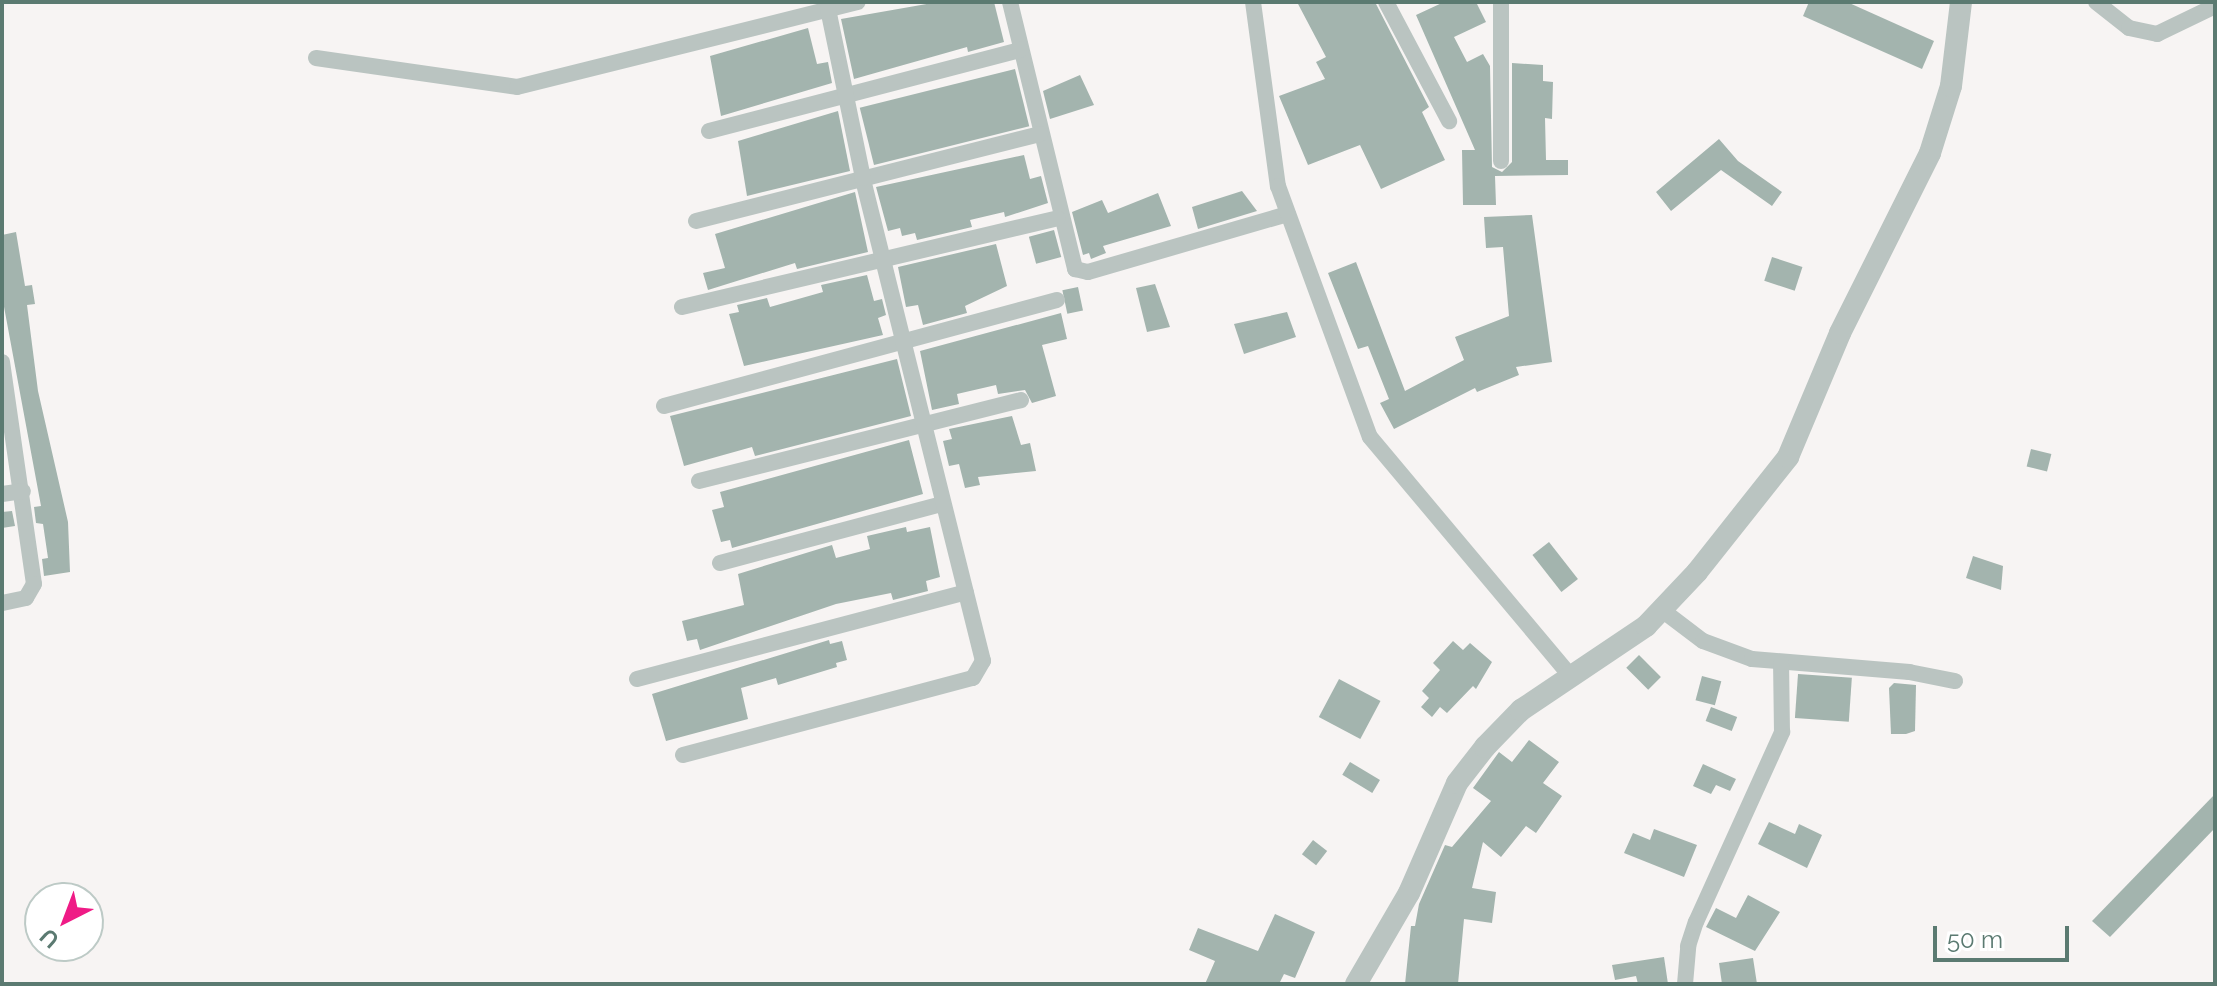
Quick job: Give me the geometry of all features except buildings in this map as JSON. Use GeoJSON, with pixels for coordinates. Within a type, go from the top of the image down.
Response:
{"type":"FeatureCollection","features":[{"type":"Feature","properties":{"kind":"street"},"geometry":{"type":"LineString","coordinates":[[316,58],[517,87],[858,2]]}},
{"type":"Feature","properties":{"kind":"street"},"geometry":{"type":"LineString","coordinates":[[1010,2],[1058,218],[1072,265],[1088,272],[1288,214]]}},
{"type":"Feature","properties":{"kind":"street"},"geometry":{"type":"LineString","coordinates":[[1254,2],[1273,160],[1288,214],[1377,451],[1570,675]]}},
{"type":"Feature","properties":{"kind":"street"},"geometry":{"type":"LineString","coordinates":[[1386,2],[1449,121]]}},
{"type":"Feature","properties":{"kind":"street"},"geometry":{"type":"LineString","coordinates":[[1501,2],[1501,161]]}},
{"type":"Feature","properties":{"kind":"street"},"geometry":{"type":"LineString","coordinates":[[1356,984],[1409,893],[1457,783],[1502,727],[1662,610],[1767,486],[1801,432],[1840,333],[1930,153],[1951,86],[1961,2]]}},
{"type":"Feature","properties":{"kind":"street"},"geometry":{"type":"LineString","coordinates":[[2096,2],[2129,28],[2157,34],[2215,6]]}},
{"type":"Feature","properties":{"kind":"street"},"geometry":{"type":"LineString","coordinates":[[683,755],[973,678],[983,661],[863,178],[828,9]]}},
{"type":"Feature","properties":{"kind":"street"},"geometry":{"type":"LineString","coordinates":[[709,131],[1021,50]]}},
{"type":"Feature","properties":{"kind":"street"},"geometry":{"type":"LineString","coordinates":[[696,221],[1040,134]]}},
{"type":"Feature","properties":{"kind":"street"},"geometry":{"type":"LineString","coordinates":[[682,307],[883,256],[1058,218]]}},
{"type":"Feature","properties":{"kind":"street"},"geometry":{"type":"LineString","coordinates":[[664,406],[1057,300]]}},
{"type":"Feature","properties":{"kind":"street"},"geometry":{"type":"LineString","coordinates":[[2,362],[34,584],[26,598],[2,603]]}},
{"type":"Feature","properties":{"kind":"street"},"geometry":{"type":"LineString","coordinates":[[699,481],[1021,400]]}},
{"type":"Feature","properties":{"kind":"street"},"geometry":{"type":"LineString","coordinates":[[2,494],[23,491]]}},
{"type":"Feature","properties":{"kind":"street"},"geometry":{"type":"LineString","coordinates":[[720,563],[942,504]]}},
{"type":"Feature","properties":{"kind":"street"},"geometry":{"type":"LineString","coordinates":[[637,679],[966,592]]}},
{"type":"Feature","properties":{"kind":"street"},"geometry":{"type":"LineString","coordinates":[[1662,610],[1726,652],[1781,664],[1909,672],[1955,681]]}},
{"type":"Feature","properties":{"kind":"street"},"geometry":{"type":"LineString","coordinates":[[1685,984],[1688,946],[1696,922],[1782,732],[1781,664]]}}]}
